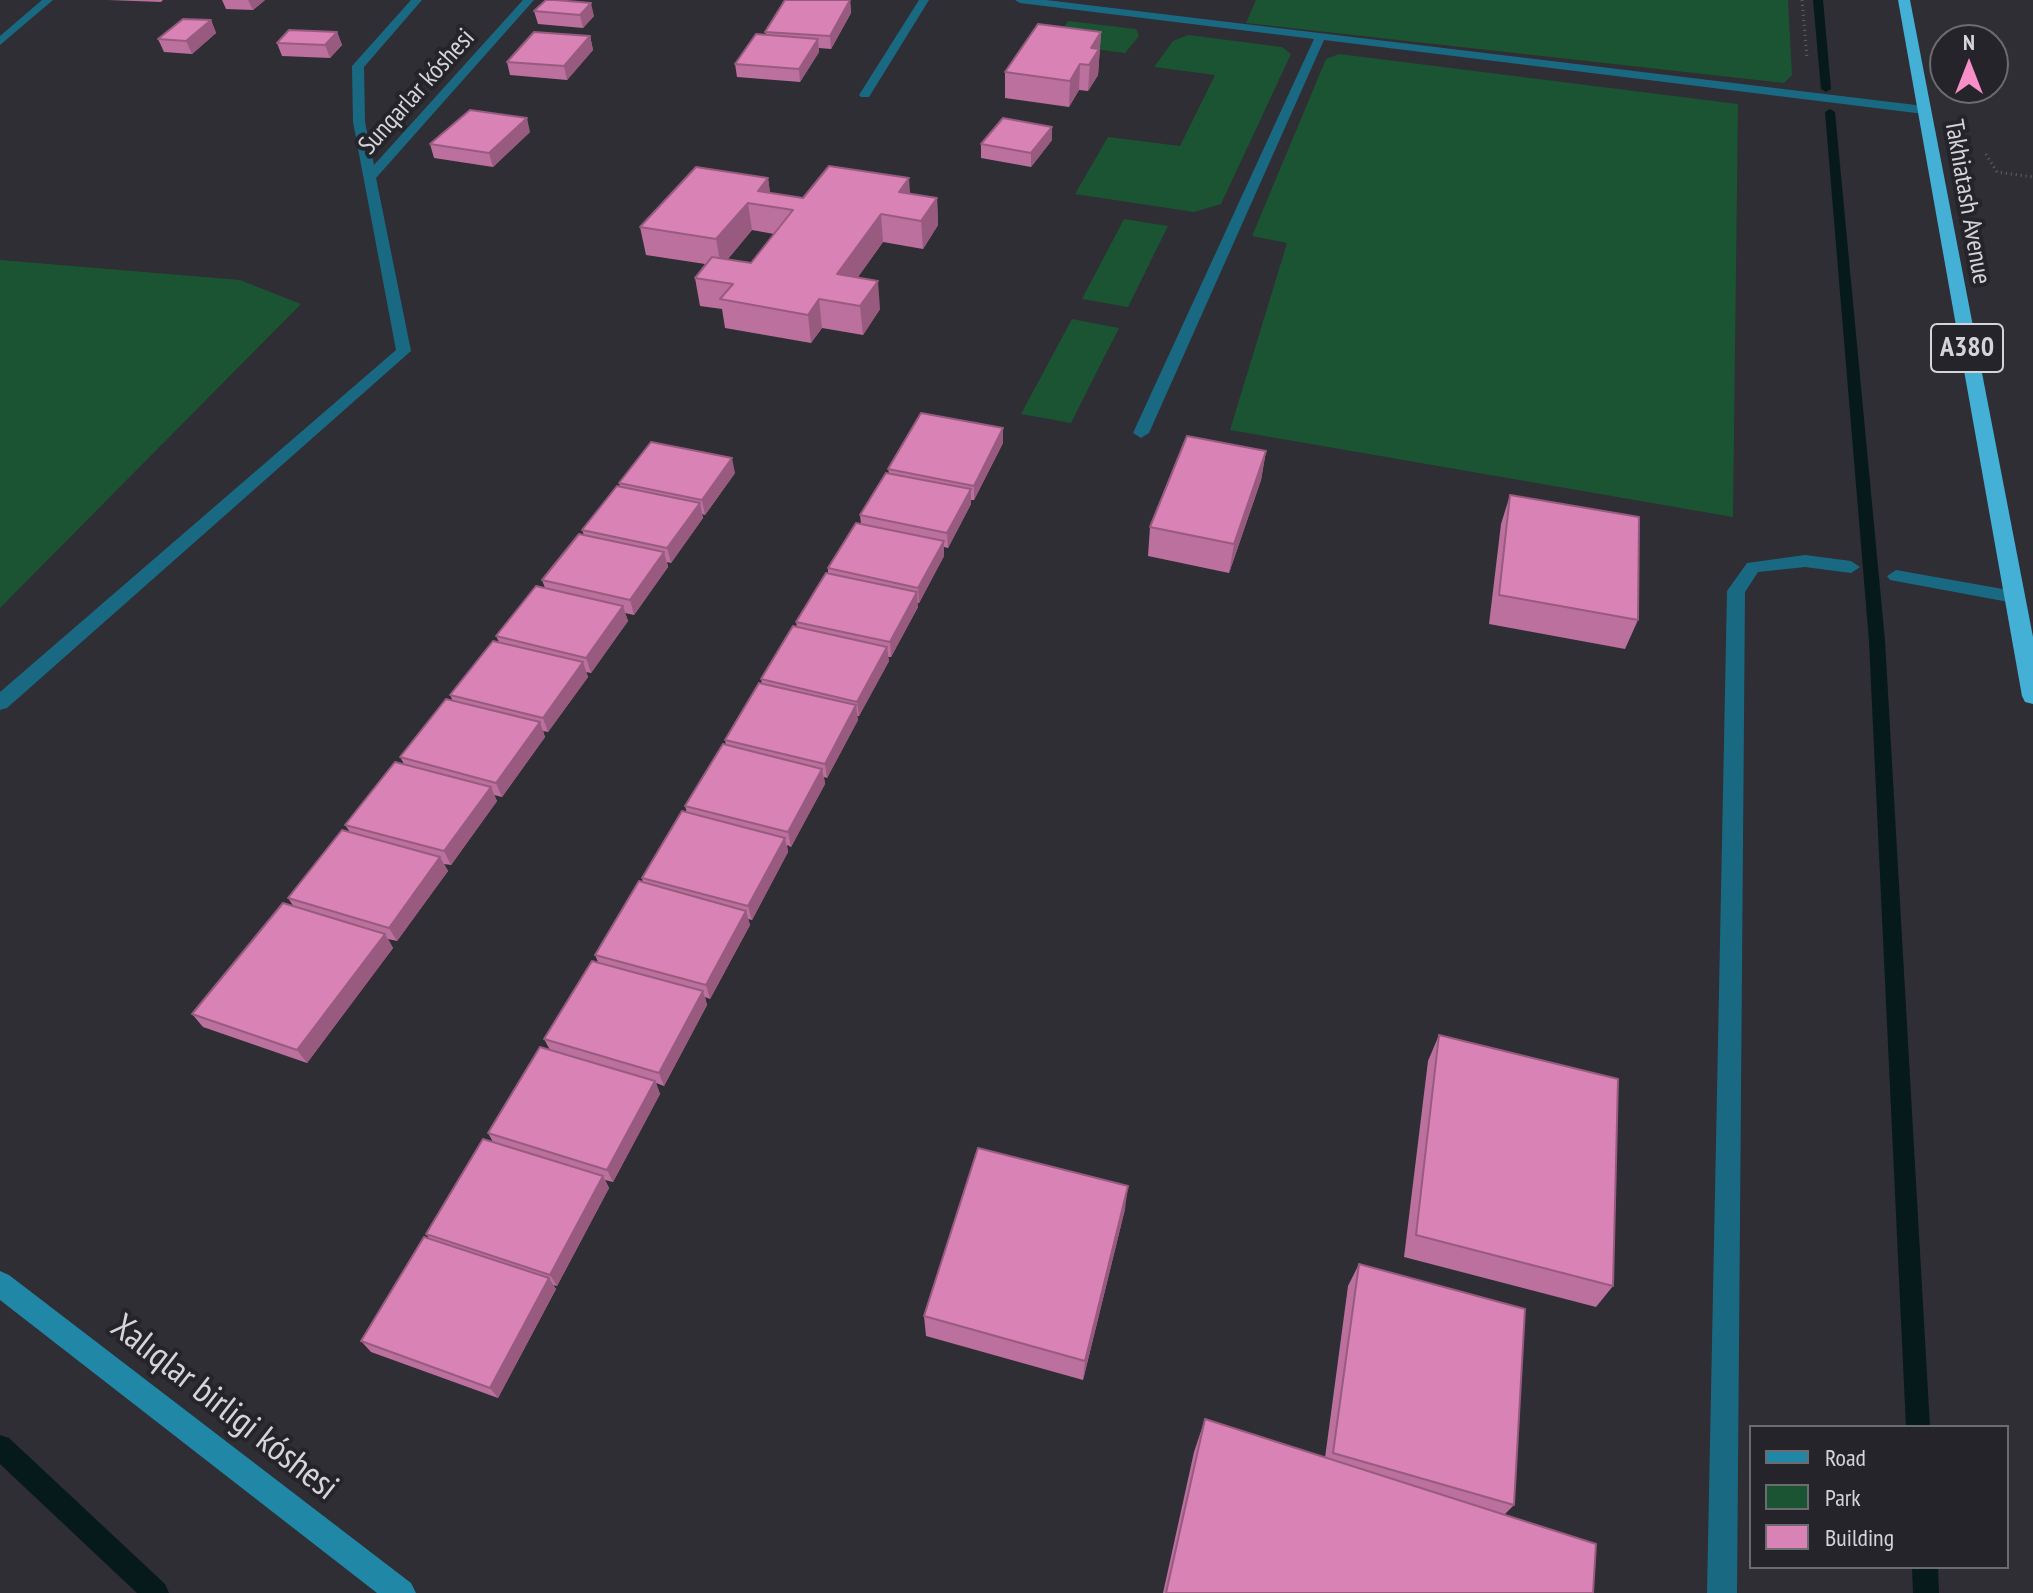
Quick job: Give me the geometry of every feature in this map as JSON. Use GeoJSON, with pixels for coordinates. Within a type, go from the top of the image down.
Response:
{"type":"FeatureCollection","features":[{"type":"Feature","properties":{"kind":"highway","name":"Takhiatash Avenue"},"geometry":{"type":"LineString","coordinates":[[1904,0],[2033,696]]}},
{"type":"Feature","properties":{"kind":"street"},"geometry":{"type":"LineString","coordinates":[[0,42],[48,0]]}},
{"type":"Feature","properties":{"kind":"street"},"geometry":{"type":"LineString","coordinates":[[0,703],[404,351],[359,122],[358,66],[417,0]]}},
{"type":"Feature","properties":{"kind":"street","name":"Sunqarlar kóshesi"},"geometry":{"type":"LineString","coordinates":[[370,177],[529,0]]}},
{"type":"Feature","properties":{"kind":"street"},"geometry":{"type":"LineString","coordinates":[[865,95],[924,0]]}},
{"type":"Feature","properties":{"kind":"street"},"geometry":{"type":"LineString","coordinates":[[1020,0],[1924,110]]}},
{"type":"Feature","properties":{"kind":"street"},"geometry":{"type":"LineString","coordinates":[[1141,433],[1320,38]]}},
{"type":"Feature","properties":{"kind":"street"},"geometry":{"type":"LineString","coordinates":[[1722,1593],[1736,591],[1753,567],[1805,561],[1851,567]]}},
{"type":"Feature","properties":{"kind":"street"},"geometry":{"type":"LineString","coordinates":[[1896,576],[2014,597]]}},
{"type":"Feature","properties":{"kind":"street","name":"Xalıqlar birligi kóshesi"},"geometry":{"type":"LineString","coordinates":[[0,1284],[401,1593]]}},
{"type":"Feature","properties":{"kind":"path"},"geometry":{"type":"LineString","coordinates":[[1802,0],[1811,96]]}},
{"type":"Feature","properties":{"kind":"path"},"geometry":{"type":"LineString","coordinates":[[1986,154],[1997,172],[2033,177]]}},
{"type":"Feature","properties":{"kind":"green space"},"geometry":{"type":"Polygon","coordinates":[[[1256,0],[1788,0],[1792,75],[1784,83],[1246,23],[1256,0]]]}},
{"type":"Feature","properties":{"kind":"green space"},"geometry":{"type":"Polygon","coordinates":[[[1068,21],[1136,29],[1139,36],[1125,53],[1054,44],[1068,21]]]}},
{"type":"Feature","properties":{"kind":"green space"},"geometry":{"type":"Polygon","coordinates":[[[1188,35],[1282,47],[1291,54],[1221,204],[1194,212],[1075,194],[1108,137],[1180,146],[1215,75],[1154,67],[1173,41],[1188,35]]]}},
{"type":"Feature","properties":{"kind":"green space"},"geometry":{"type":"Polygon","coordinates":[[[1339,54],[1738,104],[1733,517],[1230,430],[1287,243],[1252,236],[1326,59],[1339,54]]]}},
{"type":"Feature","properties":{"kind":"green space"},"geometry":{"type":"Polygon","coordinates":[[[1124,219],[1168,226],[1128,307],[1082,299],[1124,219]]]}},
{"type":"Feature","properties":{"kind":"green space"},"geometry":{"type":"Polygon","coordinates":[[[0,260],[240,280],[301,304],[0,608],[0,260]]]}},
{"type":"Feature","properties":{"kind":"green space"},"geometry":{"type":"Polygon","coordinates":[[[1072,319],[1119,328],[1071,423],[1021,414],[1072,319]]]}},
{"type":"Feature","properties":{"kind":"building"},"geometry":{"type":"Polygon","coordinates":[[[546,0],[591,3],[580,15],[534,11],[546,0]]]}},
{"type":"Feature","properties":{"kind":"building"},"geometry":{"type":"Polygon","coordinates":[[[785,0],[850,0],[830,36],[765,32],[785,0]]]}},
{"type":"Feature","properties":{"kind":"building"},"geometry":{"type":"Polygon","coordinates":[[[183,19],[211,20],[186,41],[158,39],[183,19]]]}},
{"type":"Feature","properties":{"kind":"building"},"geometry":{"type":"Polygon","coordinates":[[[1038,24],[1101,32],[1091,48],[1099,49],[1089,65],[1080,64],[1070,81],[1005,72],[1038,24]]]}},
{"type":"Feature","properties":{"kind":"building"},"geometry":{"type":"Polygon","coordinates":[[[289,30],[337,32],[325,45],[277,43],[289,30]]]}},
{"type":"Feature","properties":{"kind":"building"},"geometry":{"type":"Polygon","coordinates":[[[534,32],[590,36],[564,66],[507,62],[534,32]]]}},
{"type":"Feature","properties":{"kind":"building"},"geometry":{"type":"Polygon","coordinates":[[[756,34],[818,39],[799,69],[735,64],[756,34]]]}},
{"type":"Feature","properties":{"kind":"building"},"geometry":{"type":"Polygon","coordinates":[[[470,110],[527,118],[489,153],[430,144],[470,110]]]}},
{"type":"Feature","properties":{"kind":"building"},"geometry":{"type":"Polygon","coordinates":[[[1003,118],[1052,127],[1031,153],[981,144],[1003,118]]]}},
{"type":"Feature","properties":{"kind":"building"},"geometry":{"type":"Polygon","coordinates":[[[829,166],[909,178],[899,192],[937,198],[921,221],[881,214],[837,274],[878,281],[860,306],[819,299],[808,315],[720,299],[733,284],[695,278],[712,257],[751,263],[793,210],[748,203],[716,239],[640,227],[696,167],[768,178],[758,191],[803,198],[829,166]]]}},
{"type":"Feature","properties":{"kind":"building"},"geometry":{"type":"Polygon","coordinates":[[[921,413],[1003,428],[974,486],[888,469],[921,413]]]}},
{"type":"Feature","properties":{"kind":"building"},"geometry":{"type":"Polygon","coordinates":[[[1187,436],[1266,451],[1234,544],[1150,527],[1187,436]]]}},
{"type":"Feature","properties":{"kind":"building"},"geometry":{"type":"Polygon","coordinates":[[[651,442],[732,458],[702,500],[619,483],[651,442]]]}},
{"type":"Feature","properties":{"kind":"building"},"geometry":{"type":"Polygon","coordinates":[[[886,473],[971,489],[947,533],[860,515],[886,473]]]}},
{"type":"Feature","properties":{"kind":"building"},"geometry":{"type":"Polygon","coordinates":[[[617,486],[700,503],[667,548],[582,530],[617,486]]]}},
{"type":"Feature","properties":{"kind":"building"},"geometry":{"type":"Polygon","coordinates":[[[1510,495],[1639,517],[1638,620],[1499,595],[1510,495]]]}},
{"type":"Feature","properties":{"kind":"building"},"geometry":{"type":"Polygon","coordinates":[[[856,523],[944,541],[918,588],[828,568],[856,523]]]}},
{"type":"Feature","properties":{"kind":"building"},"geometry":{"type":"Polygon","coordinates":[[[579,534],[664,552],[630,600],[542,580],[579,534]]]}},
{"type":"Feature","properties":{"kind":"building"},"geometry":{"type":"Polygon","coordinates":[[[826,573],[917,592],[890,642],[796,622],[826,573]]]}},
{"type":"Feature","properties":{"kind":"building"},"geometry":{"type":"Polygon","coordinates":[[[536,586],[623,606],[586,658],[496,636],[536,586]]]}},
{"type":"Feature","properties":{"kind":"building"},"geometry":{"type":"Polygon","coordinates":[[[793,626],[887,647],[857,702],[761,679],[793,626]]]}},
{"type":"Feature","properties":{"kind":"building"},"geometry":{"type":"Polygon","coordinates":[[[493,641],[583,662],[543,718],[450,695],[493,641]]]}},
{"type":"Feature","properties":{"kind":"building"},"geometry":{"type":"Polygon","coordinates":[[[759,683],[856,705],[825,764],[725,740],[759,683]]]}},
{"type":"Feature","properties":{"kind":"building"},"geometry":{"type":"Polygon","coordinates":[[[446,699],[540,722],[496,783],[400,757],[446,699]]]}},
{"type":"Feature","properties":{"kind":"building"},"geometry":{"type":"Polygon","coordinates":[[[723,744],[822,769],[788,832],[685,806],[723,744]]]}},
{"type":"Feature","properties":{"kind":"building"},"geometry":{"type":"Polygon","coordinates":[[[395,762],[491,787],[444,851],[345,825],[395,762]]]}},
{"type":"Feature","properties":{"kind":"building"},"geometry":{"type":"Polygon","coordinates":[[[682,811],[785,838],[748,906],[642,878],[682,811]]]}},
{"type":"Feature","properties":{"kind":"building"},"geometry":{"type":"Polygon","coordinates":[[[342,830],[440,857],[389,928],[288,898],[342,830]]]}},
{"type":"Feature","properties":{"kind":"building"},"geometry":{"type":"Polygon","coordinates":[[[639,881],[746,911],[706,985],[595,955],[639,881]]]}},
{"type":"Feature","properties":{"kind":"building"},"geometry":{"type":"Polygon","coordinates":[[[283,903],[385,934],[297,1050],[192,1014],[283,903]]]}},
{"type":"Feature","properties":{"kind":"building"},"geometry":{"type":"Polygon","coordinates":[[[592,961],[703,991],[659,1073],[544,1039],[592,961]]]}},
{"type":"Feature","properties":{"kind":"building"},"geometry":{"type":"Polygon","coordinates":[[[1439,1035],[1618,1079],[1613,1286],[1416,1235],[1439,1035]]]}},
{"type":"Feature","properties":{"kind":"building"},"geometry":{"type":"Polygon","coordinates":[[[540,1047],[655,1081],[607,1170],[488,1133],[540,1047]]]}},
{"type":"Feature","properties":{"kind":"building"},"geometry":{"type":"Polygon","coordinates":[[[483,1139],[603,1176],[550,1275],[426,1234],[483,1139]]]}},
{"type":"Feature","properties":{"kind":"building"},"geometry":{"type":"Polygon","coordinates":[[[978,1148],[1128,1186],[1085,1361],[924,1316],[978,1148]]]}},
{"type":"Feature","properties":{"kind":"building"},"geometry":{"type":"Polygon","coordinates":[[[424,1237],[549,1278],[490,1388],[361,1341],[424,1237]]]}},
{"type":"Feature","properties":{"kind":"building"},"geometry":{"type":"Polygon","coordinates":[[[1359,1264],[1525,1309],[1514,1505],[1333,1453],[1359,1264]]]}},
{"type":"Feature","properties":{"kind":"building"},"geometry":{"type":"Polygon","coordinates":[[[1205,1419],[1596,1544],[1593,1593],[1166,1593],[1205,1419]]]}},
{"type":"Feature","properties":{"kind":"waterway"},"geometry":{"type":"LineString","coordinates":[[1818,0],[1826,89]]}},
{"type":"Feature","properties":{"kind":"waterway"},"geometry":{"type":"LineString","coordinates":[[1830,112],[1877,641],[1918,1425]]}},
{"type":"Feature","properties":{"kind":"waterway"},"geometry":{"type":"LineString","coordinates":[[0,1447],[156,1593]]}},
{"type":"Feature","properties":{"kind":"waterway"},"geometry":{"type":"LineString","coordinates":[[1925,1569],[1926,1593]]}}]}
